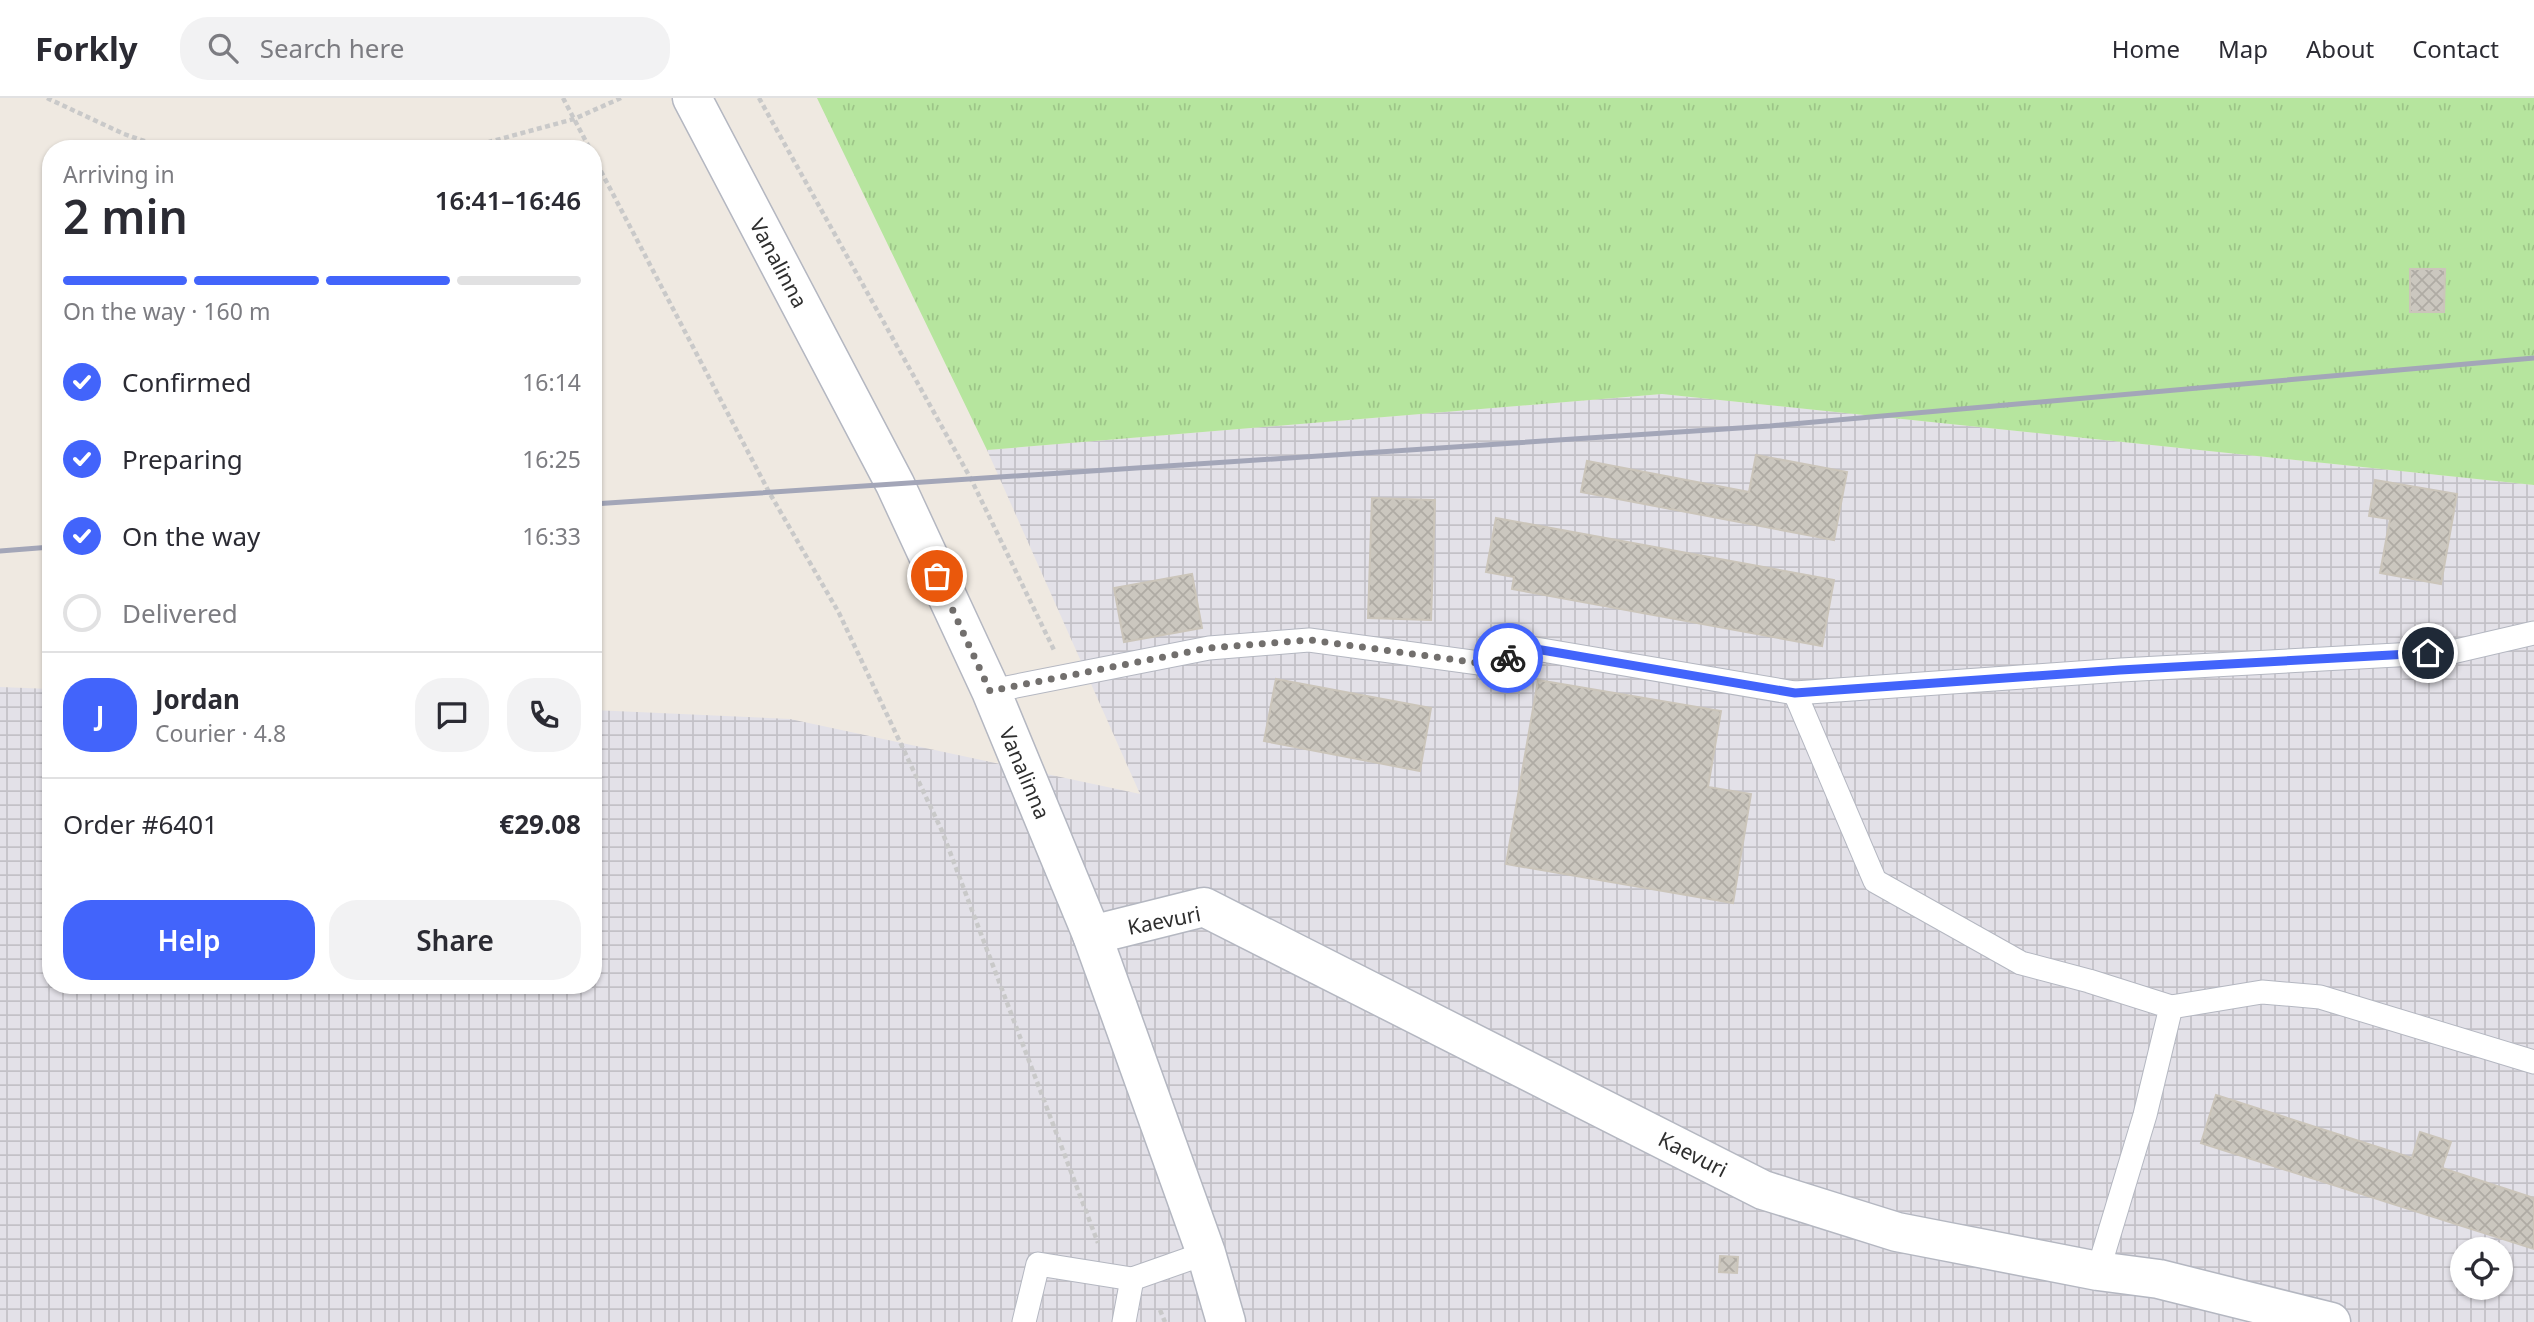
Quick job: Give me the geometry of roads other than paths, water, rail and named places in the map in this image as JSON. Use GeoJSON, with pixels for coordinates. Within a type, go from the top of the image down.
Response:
{"type":"FeatureCollection","features":[{"type":"Feature","properties":{"kind":"street","name":"Vanalinna"},"geometry":{"type":"LineString","coordinates":[[692,98],[895,484],[990,691],[1092,936],[1206,1253],[1226,1322]]}},
{"type":"Feature","properties":{"kind":"street","name":"Kaevuri"},"geometry":{"type":"LineString","coordinates":[[1092,936],[1204,907],[1763,1190],[1897,1232],[2098,1271],[2159,1279],[2331,1322]]}},
{"type":"Feature","properties":{"kind":"lane"},"geometry":{"type":"LineString","coordinates":[[990,691],[1209,648],[1310,640],[1494,665],[1530,648],[1795,693],[2120,670],[2452,652],[2534,633]]}},
{"type":"Feature","properties":{"kind":"lane"},"geometry":{"type":"LineString","coordinates":[[1795,693],[1875,881],[2021,963],[2171,1007],[2262,992],[2319,998],[2534,1062]]}},
{"type":"Feature","properties":{"kind":"lane"},"geometry":{"type":"LineString","coordinates":[[2098,1271],[2145,1115],[2171,1007]]}},
{"type":"Feature","properties":{"kind":"lane"},"geometry":{"type":"LineString","coordinates":[[1024,1322],[1038,1264],[1142,1275],[1206,1253]]}},
{"type":"Feature","properties":{"kind":"lane"},"geometry":{"type":"LineString","coordinates":[[1124,1322],[1142,1275]]}},
{"type":"Feature","properties":{"kind":"railway"},"geometry":{"type":"LineString","coordinates":[[602,503],[1770,426],[2534,358]]}},
{"type":"Feature","properties":{"kind":"railway"},"geometry":{"type":"LineString","coordinates":[[0,551],[42,548]]}}]}
